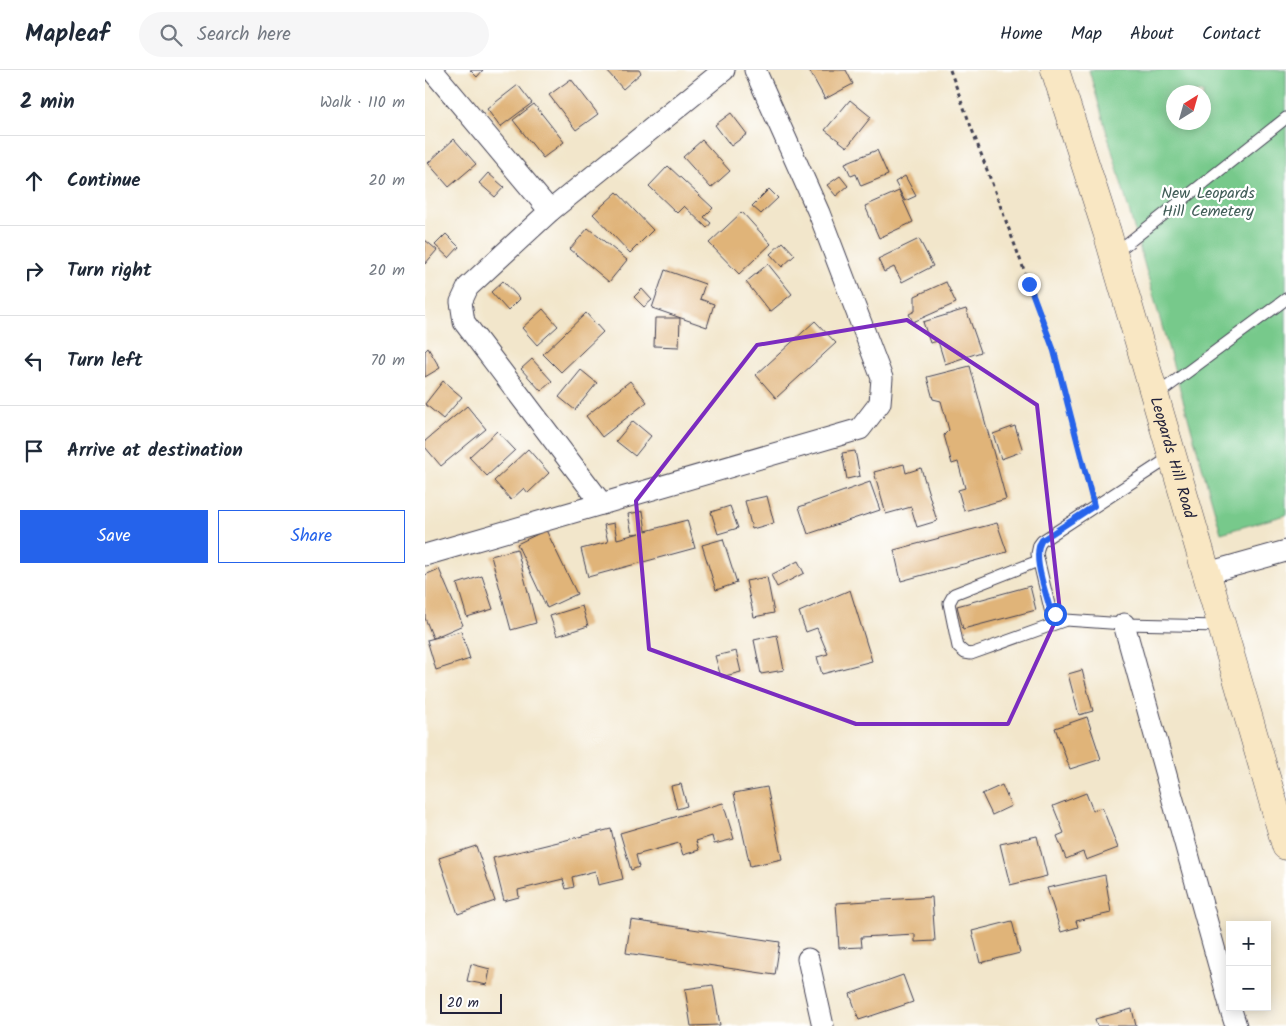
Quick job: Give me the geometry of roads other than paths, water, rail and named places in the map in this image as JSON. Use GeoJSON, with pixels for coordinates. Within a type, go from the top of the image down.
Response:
{"type":"FeatureCollection","features":[{"type":"Feature","properties":{"kind":"main road","name":"Leopards Hill Road"},"geometry":{"type":"LineString","coordinates":[[1055,70],[1114,254],[1286,846]]}},
{"type":"Feature","properties":{"kind":"street"},"geometry":{"type":"LineString","coordinates":[[433,70],[550,211]]}},
{"type":"Feature","properties":{"kind":"street"},"geometry":{"type":"LineString","coordinates":[[603,504],[464,322],[461,302],[468,287],[550,211],[724,70]]}},
{"type":"Feature","properties":{"kind":"street"},"geometry":{"type":"LineString","coordinates":[[425,554],[860,429],[879,404],[882,378],[819,213],[755,70]]}},
{"type":"Feature","properties":{"kind":"street"},"geometry":{"type":"LineString","coordinates":[[1207,573],[1286,551]]}},
{"type":"Feature","properties":{"kind":"street"},"geometry":{"type":"LineString","coordinates":[[1124,624],[1226,992]]}},
{"type":"Feature","properties":{"kind":"street"},"geometry":{"type":"LineString","coordinates":[[807,959],[823,1026]]}},
{"type":"Feature","properties":{"kind":"street"},"geometry":{"type":"LineString","coordinates":[[1231,1011],[1235,1026]]}},
{"type":"Feature","properties":{"kind":"lane"},"geometry":{"type":"LineString","coordinates":[[1114,254],[1286,118]]}},
{"type":"Feature","properties":{"kind":"lane"},"geometry":{"type":"LineString","coordinates":[[1155,396],[1286,299]]}},
{"type":"Feature","properties":{"kind":"lane"},"geometry":{"type":"LineString","coordinates":[[1172,456],[1042,540],[1038,550],[1038,561],[1050,609],[1060,618],[1066,620],[1124,624],[1222,626]]}},
{"type":"Feature","properties":{"kind":"lane"},"geometry":{"type":"LineString","coordinates":[[1038,561],[951,596],[949,603],[958,646],[965,653],[971,654],[1066,620]]}},
{"type":"Feature","properties":{"kind":"park label","name":"New Leopards Hill Cemetery"},"geometry":{"type":"Point","coordinates":[1208,202]}}]}
